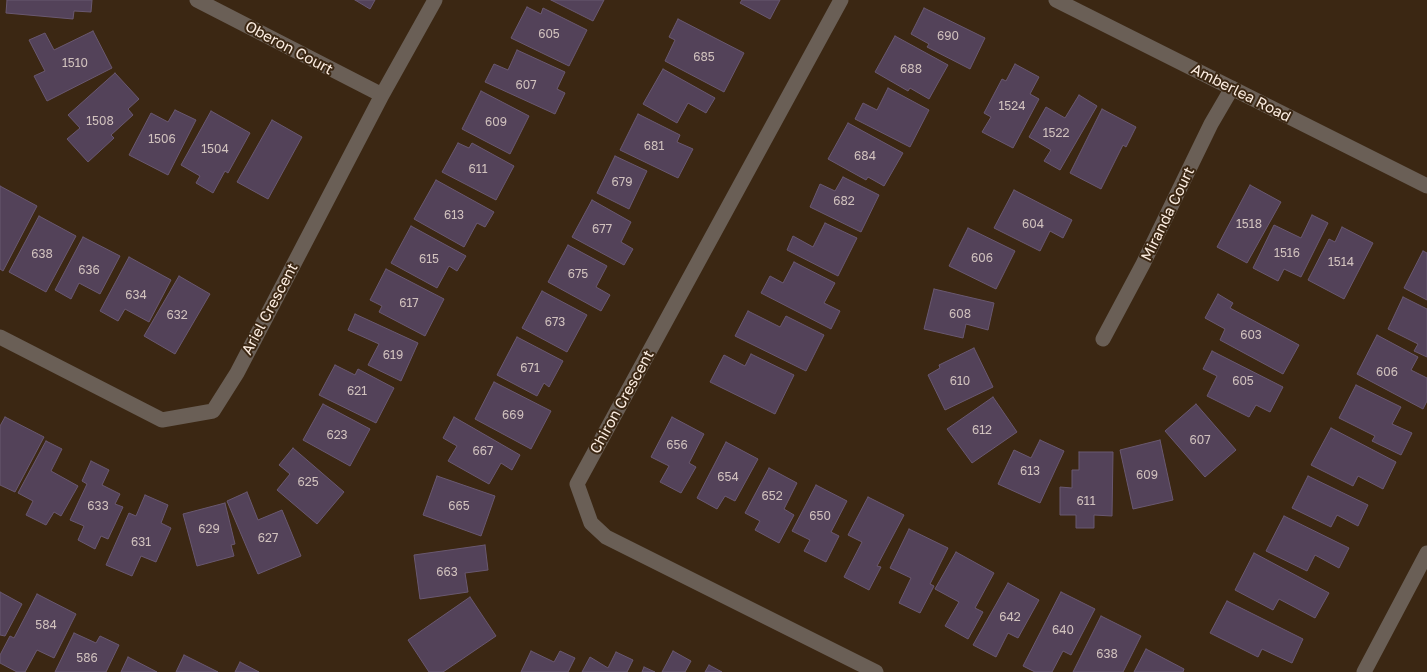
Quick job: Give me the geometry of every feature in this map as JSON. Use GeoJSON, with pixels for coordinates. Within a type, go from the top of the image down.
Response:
{"type":"FeatureCollection","features":[{"type":"Feature","properties":{"kind":"street","name":"Oberon Court"},"geometry":{"type":"LineString","coordinates":[[197,0],[382,95]]}},
{"type":"Feature","properties":{"kind":"street","name":"Ariel Crescent"},"geometry":{"type":"LineString","coordinates":[[0,337],[162,420],[213,411],[237,373],[382,95],[435,0]]}},
{"type":"Feature","properties":{"kind":"street","name":"Chiron Crescent"},"geometry":{"type":"LineString","coordinates":[[841,0],[577,484],[591,523],[606,537],[876,672]]}},
{"type":"Feature","properties":{"kind":"street","name":"Amberlea Road"},"geometry":{"type":"LineString","coordinates":[[1056,0],[1427,186]]}},
{"type":"Feature","properties":{"kind":"street","name":"Miranda Court"},"geometry":{"type":"LineString","coordinates":[[1102,339],[1144,264],[1211,124],[1232,88]]}},
{"type":"Feature","properties":{"kind":"street"},"geometry":{"type":"LineString","coordinates":[[1364,672],[1427,553]]}},
{"type":"Feature","properties":{"kind":"building"},"geometry":{"type":"Polygon","coordinates":[[[7,0],[92,0],[91,12],[74,11],[73,19],[6,13],[7,0]]]}},
{"type":"Feature","properties":{"kind":"building"},"geometry":{"type":"Polygon","coordinates":[[[355,0],[375,0],[370,9],[355,0]]]}},
{"type":"Feature","properties":{"kind":"building"},"geometry":{"type":"Polygon","coordinates":[[[551,0],[604,0],[593,21],[551,0]]]}},
{"type":"Feature","properties":{"kind":"building"},"geometry":{"type":"Polygon","coordinates":[[[742,0],[780,0],[770,19],[740,3],[742,0]]]}},
{"type":"Feature","properties":{"kind":"building"},"geometry":{"type":"Polygon","coordinates":[[[527,7],[541,14],[543,8],[587,30],[569,66],[511,38],[527,7]]]}},
{"type":"Feature","properties":{"kind":"building"},"geometry":{"type":"Polygon","coordinates":[[[924,8],[985,38],[970,69],[927,47],[929,44],[911,34],[924,8]]]}},
{"type":"Feature","properties":{"kind":"building"},"geometry":{"type":"Polygon","coordinates":[[[678,19],[744,53],[724,92],[665,61],[675,40],[669,37],[678,19]]]}},
{"type":"Feature","properties":{"kind":"building"},"geometry":{"type":"Polygon","coordinates":[[[93,31],[112,68],[47,101],[34,76],[45,71],[29,40],[45,33],[54,50],[93,31]]]}},
{"type":"Feature","properties":{"kind":"building"},"geometry":{"type":"Polygon","coordinates":[[[895,36],[948,65],[929,99],[910,88],[908,91],[875,72],[895,36]]]}},
{"type":"Feature","properties":{"kind":"building"},"geometry":{"type":"Polygon","coordinates":[[[517,50],[565,72],[557,89],[565,93],[555,114],[485,82],[494,64],[508,70],[517,50]]]}},
{"type":"Feature","properties":{"kind":"building"},"geometry":{"type":"Polygon","coordinates":[[[1015,64],[1039,77],[1030,94],[1039,99],[1013,148],[982,132],[991,117],[984,113],[1002,79],[1006,81],[1015,64]]]}},
{"type":"Feature","properties":{"kind":"building"},"geometry":{"type":"Polygon","coordinates":[[[663,69],[715,98],[706,113],[688,103],[677,123],[643,104],[663,69]]]}},
{"type":"Feature","properties":{"kind":"building"},"geometry":{"type":"Polygon","coordinates":[[[115,73],[139,99],[128,109],[133,115],[111,135],[114,138],[88,162],[67,139],[80,128],[68,115],[115,73]]]}},
{"type":"Feature","properties":{"kind":"building"},"geometry":{"type":"Polygon","coordinates":[[[888,88],[929,110],[910,147],[855,119],[863,103],[877,110],[888,88]]]}},
{"type":"Feature","properties":{"kind":"building"},"geometry":{"type":"Polygon","coordinates":[[[481,91],[529,116],[510,154],[462,129],[481,91]]]}},
{"type":"Feature","properties":{"kind":"building"},"geometry":{"type":"Polygon","coordinates":[[[1079,95],[1097,106],[1060,170],[1044,161],[1051,150],[1029,137],[1046,107],[1065,118],[1079,95]]]}},
{"type":"Feature","properties":{"kind":"building"},"geometry":{"type":"Polygon","coordinates":[[[1102,109],[1136,127],[1126,147],[1123,145],[1101,189],[1070,173],[1102,109]]]}},
{"type":"Feature","properties":{"kind":"building"},"geometry":{"type":"Polygon","coordinates":[[[175,110],[196,120],[168,175],[129,155],[151,113],[168,122],[175,110]]]}},
{"type":"Feature","properties":{"kind":"building"},"geometry":{"type":"Polygon","coordinates":[[[211,111],[250,133],[228,173],[225,171],[213,193],[196,183],[200,176],[181,165],[211,111]]]}},
{"type":"Feature","properties":{"kind":"building"},"geometry":{"type":"Polygon","coordinates":[[[638,114],[680,135],[677,142],[693,149],[678,178],[620,150],[638,114]]]}},
{"type":"Feature","properties":{"kind":"building"},"geometry":{"type":"Polygon","coordinates":[[[272,120],[302,137],[268,199],[237,182],[272,120]]]}},
{"type":"Feature","properties":{"kind":"building"},"geometry":{"type":"Polygon","coordinates":[[[848,123],[903,153],[884,186],[868,177],[866,180],[828,159],[848,123]]]}},
{"type":"Feature","properties":{"kind":"building"},"geometry":{"type":"Polygon","coordinates":[[[458,143],[469,148],[472,143],[514,166],[496,200],[442,172],[458,143]]]}},
{"type":"Feature","properties":{"kind":"building"},"geometry":{"type":"Polygon","coordinates":[[[615,156],[647,171],[629,209],[597,193],[615,156]]]}},
{"type":"Feature","properties":{"kind":"building"},"geometry":{"type":"Polygon","coordinates":[[[843,177],[879,195],[861,232],[810,207],[820,184],[835,191],[843,177]]]}},
{"type":"Feature","properties":{"kind":"building"},"geometry":{"type":"Polygon","coordinates":[[[436,180],[494,212],[485,227],[477,223],[464,247],[414,219],[436,180]]]}},
{"type":"Feature","properties":{"kind":"building"},"geometry":{"type":"Polygon","coordinates":[[[1250,185],[1281,202],[1247,263],[1217,247],[1250,185]]]}},
{"type":"Feature","properties":{"kind":"building"},"geometry":{"type":"Polygon","coordinates":[[[0,186],[37,206],[3,271],[0,269],[0,186]]]}},
{"type":"Feature","properties":{"kind":"building"},"geometry":{"type":"Polygon","coordinates":[[[1014,190],[1072,220],[1063,238],[1050,231],[1040,251],[994,228],[1014,190]]]}},
{"type":"Feature","properties":{"kind":"building"},"geometry":{"type":"Polygon","coordinates":[[[592,200],[631,222],[621,242],[633,249],[624,265],[572,237],[592,200]]]}},
{"type":"Feature","properties":{"kind":"building"},"geometry":{"type":"Polygon","coordinates":[[[1312,215],[1328,223],[1301,277],[1284,269],[1278,281],[1253,268],[1274,225],[1301,238],[1312,215]]]}},
{"type":"Feature","properties":{"kind":"building"},"geometry":{"type":"Polygon","coordinates":[[[39,216],[76,236],[46,292],[9,272],[39,216]]]}},
{"type":"Feature","properties":{"kind":"building"},"geometry":{"type":"Polygon","coordinates":[[[825,223],[857,238],[838,276],[787,250],[793,236],[813,247],[825,223]]]}},
{"type":"Feature","properties":{"kind":"building"},"geometry":{"type":"Polygon","coordinates":[[[411,226],[466,256],[457,271],[449,266],[437,288],[391,263],[411,226]]]}},
{"type":"Feature","properties":{"kind":"building"},"geometry":{"type":"Polygon","coordinates":[[[1342,227],[1373,243],[1344,299],[1308,280],[1329,239],[1335,242],[1342,227]]]}},
{"type":"Feature","properties":{"kind":"building"},"geometry":{"type":"Polygon","coordinates":[[[968,228],[1015,251],[996,289],[949,266],[968,228]]]}},
{"type":"Feature","properties":{"kind":"building"},"geometry":{"type":"Polygon","coordinates":[[[83,237],[120,256],[100,294],[79,283],[71,299],[55,290],[83,237]]]}},
{"type":"Feature","properties":{"kind":"building"},"geometry":{"type":"Polygon","coordinates":[[[568,245],[607,266],[596,287],[610,295],[601,311],[548,282],[568,245]]]}},
{"type":"Feature","properties":{"kind":"building"},"geometry":{"type":"Polygon","coordinates":[[[1423,251],[1427,253],[1427,300],[1404,288],[1423,251]]]}},
{"type":"Feature","properties":{"kind":"building"},"geometry":{"type":"Polygon","coordinates":[[[129,257],[171,280],[149,322],[125,309],[118,321],[100,311],[129,257]]]}},
{"type":"Feature","properties":{"kind":"building"},"geometry":{"type":"Polygon","coordinates":[[[794,262],[835,283],[824,303],[840,311],[831,329],[761,293],[770,276],[783,283],[794,262]]]}},
{"type":"Feature","properties":{"kind":"building"},"geometry":{"type":"Polygon","coordinates":[[[386,269],[444,299],[425,336],[379,312],[382,306],[370,300],[386,269]]]}},
{"type":"Feature","properties":{"kind":"building"},"geometry":{"type":"Polygon","coordinates":[[[179,276],[210,294],[175,354],[144,336],[179,276]]]}},
{"type":"Feature","properties":{"kind":"building"},"geometry":{"type":"Polygon","coordinates":[[[934,289],[994,303],[988,330],[966,324],[963,338],[924,329],[934,289]]]}},
{"type":"Feature","properties":{"kind":"building"},"geometry":{"type":"Polygon","coordinates":[[[542,291],[587,315],[567,352],[522,328],[542,291]]]}},
{"type":"Feature","properties":{"kind":"building"},"geometry":{"type":"Polygon","coordinates":[[[1218,294],[1233,303],[1230,308],[1299,345],[1283,374],[1220,340],[1225,329],[1205,318],[1218,294]]]}},
{"type":"Feature","properties":{"kind":"building"},"geometry":{"type":"Polygon","coordinates":[[[1403,297],[1427,309],[1427,357],[1414,351],[1418,344],[1388,329],[1403,297]]]}},
{"type":"Feature","properties":{"kind":"building"},"geometry":{"type":"Polygon","coordinates":[[[748,311],[780,327],[786,316],[824,335],[806,371],[735,336],[748,311]]]}},
{"type":"Feature","properties":{"kind":"building"},"geometry":{"type":"Polygon","coordinates":[[[355,314],[418,343],[401,381],[368,365],[379,344],[348,330],[355,314]]]}},
{"type":"Feature","properties":{"kind":"building"},"geometry":{"type":"Polygon","coordinates":[[[1377,335],[1418,357],[1411,370],[1427,378],[1427,401],[1423,409],[1357,374],[1377,335]]]}},
{"type":"Feature","properties":{"kind":"building"},"geometry":{"type":"Polygon","coordinates":[[[517,337],[563,361],[549,387],[544,383],[537,396],[497,375],[517,337]]]}},
{"type":"Feature","properties":{"kind":"building"},"geometry":{"type":"Polygon","coordinates":[[[974,348],[993,387],[945,410],[928,375],[940,368],[939,365],[974,348]]]}},
{"type":"Feature","properties":{"kind":"building"},"geometry":{"type":"Polygon","coordinates":[[[1212,351],[1283,387],[1270,412],[1256,405],[1249,417],[1207,396],[1217,376],[1203,369],[1212,351]]]}},
{"type":"Feature","properties":{"kind":"building"},"geometry":{"type":"Polygon","coordinates":[[[751,354],[794,375],[775,414],[710,382],[724,355],[745,366],[751,354]]]}},
{"type":"Feature","properties":{"kind":"building"},"geometry":{"type":"Polygon","coordinates":[[[335,365],[355,375],[358,369],[394,388],[376,423],[319,395],[335,365]]]}},
{"type":"Feature","properties":{"kind":"building"},"geometry":{"type":"Polygon","coordinates":[[[494,382],[551,411],[531,449],[475,419],[494,382]]]}},
{"type":"Feature","properties":{"kind":"building"},"geometry":{"type":"Polygon","coordinates":[[[1356,385],[1401,407],[1392,424],[1412,433],[1401,455],[1372,441],[1375,436],[1339,418],[1356,385]]]}},
{"type":"Feature","properties":{"kind":"building"},"geometry":{"type":"Polygon","coordinates":[[[993,397],[1017,432],[972,463],[947,429],[993,397]]]}},
{"type":"Feature","properties":{"kind":"building"},"geometry":{"type":"Polygon","coordinates":[[[323,404],[370,429],[350,466],[303,440],[323,404]]]}},
{"type":"Feature","properties":{"kind":"building"},"geometry":{"type":"Polygon","coordinates":[[[1196,404],[1236,450],[1205,477],[1165,431],[1196,404]]]}},
{"type":"Feature","properties":{"kind":"building"},"geometry":{"type":"Polygon","coordinates":[[[5,417],[44,437],[15,492],[0,485],[0,426],[5,417]]]}},
{"type":"Feature","properties":{"kind":"building"},"geometry":{"type":"Polygon","coordinates":[[[454,417],[520,455],[512,470],[501,463],[489,484],[448,461],[457,446],[443,438],[454,417]]]}},
{"type":"Feature","properties":{"kind":"building"},"geometry":{"type":"Polygon","coordinates":[[[672,417],[704,434],[689,463],[696,467],[681,493],[660,482],[669,466],[651,457],[672,417]]]}},
{"type":"Feature","properties":{"kind":"building"},"geometry":{"type":"Polygon","coordinates":[[[1331,428],[1396,462],[1383,489],[1358,476],[1353,486],[1311,465],[1331,428]]]}},
{"type":"Feature","properties":{"kind":"building"},"geometry":{"type":"Polygon","coordinates":[[[1040,440],[1064,451],[1040,503],[998,484],[1014,450],[1031,458],[1040,440]]]}},
{"type":"Feature","properties":{"kind":"building"},"geometry":{"type":"Polygon","coordinates":[[[1160,440],[1173,500],[1133,509],[1120,450],[1160,440]]]}},
{"type":"Feature","properties":{"kind":"building"},"geometry":{"type":"Polygon","coordinates":[[[46,441],[62,449],[51,471],[78,486],[61,516],[54,512],[46,525],[26,515],[33,501],[18,493],[46,441]]]}},
{"type":"Feature","properties":{"kind":"building"},"geometry":{"type":"Polygon","coordinates":[[[726,442],[758,459],[735,501],[725,496],[717,509],[697,498],[726,442]]]}},
{"type":"Feature","properties":{"kind":"building"},"geometry":{"type":"Polygon","coordinates":[[[293,448],[344,492],[317,524],[277,490],[290,474],[279,465],[293,448]]]}},
{"type":"Feature","properties":{"kind":"building"},"geometry":{"type":"Polygon","coordinates":[[[1079,452],[1113,452],[1112,516],[1094,515],[1094,528],[1076,528],[1076,515],[1060,515],[1060,487],[1072,488],[1072,470],[1079,470],[1079,452]]]}},
{"type":"Feature","properties":{"kind":"building"},"geometry":{"type":"Polygon","coordinates":[[[91,461],[109,470],[102,485],[120,494],[115,504],[123,507],[108,539],[101,536],[95,549],[78,540],[84,526],[70,520],[87,484],[82,481],[91,461]]]}},
{"type":"Feature","properties":{"kind":"building"},"geometry":{"type":"Polygon","coordinates":[[[769,468],[797,483],[784,509],[794,515],[779,543],[755,530],[760,521],[745,513],[769,468]]]}},
{"type":"Feature","properties":{"kind":"building"},"geometry":{"type":"Polygon","coordinates":[[[437,476],[495,496],[481,536],[423,515],[437,476]]]}},
{"type":"Feature","properties":{"kind":"building"},"geometry":{"type":"Polygon","coordinates":[[[1308,476],[1368,505],[1358,526],[1337,515],[1331,527],[1292,508],[1308,476]]]}},
{"type":"Feature","properties":{"kind":"building"},"geometry":{"type":"Polygon","coordinates":[[[816,485],[847,501],[831,532],[839,536],[826,562],[804,551],[810,540],[792,531],[816,485]]]}},
{"type":"Feature","properties":{"kind":"building"},"geometry":{"type":"Polygon","coordinates":[[[247,492],[258,520],[282,510],[301,556],[258,574],[227,501],[247,492]]]}},
{"type":"Feature","properties":{"kind":"building"},"geometry":{"type":"Polygon","coordinates":[[[145,495],[168,505],[161,523],[171,528],[156,562],[141,556],[132,576],[106,565],[129,513],[136,516],[145,495]]]}},
{"type":"Feature","properties":{"kind":"building"},"geometry":{"type":"Polygon","coordinates":[[[868,497],[904,515],[877,566],[881,567],[869,590],[844,577],[862,542],[848,535],[868,497]]]}},
{"type":"Feature","properties":{"kind":"building"},"geometry":{"type":"Polygon","coordinates":[[[225,503],[235,544],[231,545],[234,556],[197,566],[183,514],[225,503]]]}},
{"type":"Feature","properties":{"kind":"building"},"geometry":{"type":"Polygon","coordinates":[[[1284,516],[1349,548],[1339,568],[1315,555],[1307,571],[1266,551],[1284,516]]]}},
{"type":"Feature","properties":{"kind":"building"},"geometry":{"type":"Polygon","coordinates":[[[909,529],[948,548],[930,584],[934,586],[920,613],[899,603],[911,578],[890,568],[909,529]]]}},
{"type":"Feature","properties":{"kind":"building"},"geometry":{"type":"Polygon","coordinates":[[[485,545],[488,570],[465,573],[468,592],[420,599],[414,555],[485,545]]]}},
{"type":"Feature","properties":{"kind":"building"},"geometry":{"type":"Polygon","coordinates":[[[956,552],[994,573],[975,608],[983,612],[968,639],[945,626],[959,602],[935,589],[956,552]]]}},
{"type":"Feature","properties":{"kind":"building"},"geometry":{"type":"Polygon","coordinates":[[[1254,553],[1329,593],[1315,618],[1279,599],[1273,610],[1235,590],[1254,553]]]}},
{"type":"Feature","properties":{"kind":"building"},"geometry":{"type":"Polygon","coordinates":[[[1008,583],[1039,600],[1018,638],[1008,633],[996,657],[973,645],[1008,583]]]}},
{"type":"Feature","properties":{"kind":"building"},"geometry":{"type":"Polygon","coordinates":[[[0,592],[22,604],[5,636],[0,635],[0,592]]]}},
{"type":"Feature","properties":{"kind":"building"},"geometry":{"type":"Polygon","coordinates":[[[1061,592],[1095,609],[1071,655],[1063,651],[1052,672],[1035,672],[1023,666],[1061,592]]]}},
{"type":"Feature","properties":{"kind":"building"},"geometry":{"type":"Polygon","coordinates":[[[37,594],[76,614],[54,658],[37,650],[25,672],[17,672],[0,663],[0,655],[10,636],[14,638],[37,594]]]}},
{"type":"Feature","properties":{"kind":"building"},"geometry":{"type":"Polygon","coordinates":[[[470,597],[496,636],[443,672],[429,672],[408,640],[470,597]]]}},
{"type":"Feature","properties":{"kind":"building"},"geometry":{"type":"Polygon","coordinates":[[[1227,601],[1303,639],[1292,663],[1262,649],[1258,657],[1210,633],[1227,601]]]}},
{"type":"Feature","properties":{"kind":"building"},"geometry":{"type":"Polygon","coordinates":[[[1101,616],[1141,636],[1123,672],[1073,672],[1101,616]]]}},
{"type":"Feature","properties":{"kind":"building"},"geometry":{"type":"Polygon","coordinates":[[[74,633],[96,643],[100,636],[119,645],[106,672],[55,672],[74,633]]]}},
{"type":"Feature","properties":{"kind":"building"},"geometry":{"type":"Polygon","coordinates":[[[1146,649],[1184,669],[1183,672],[1134,672],[1146,649]]]}},
{"type":"Feature","properties":{"kind":"building"},"geometry":{"type":"Polygon","coordinates":[[[531,651],[554,662],[560,651],[575,658],[568,672],[521,672],[531,651]]]}},
{"type":"Feature","properties":{"kind":"building"},"geometry":{"type":"Polygon","coordinates":[[[673,651],[691,661],[685,672],[662,672],[673,651]]]}},
{"type":"Feature","properties":{"kind":"building"},"geometry":{"type":"Polygon","coordinates":[[[616,652],[633,660],[627,672],[582,672],[590,657],[608,668],[616,652]]]}},
{"type":"Feature","properties":{"kind":"building"},"geometry":{"type":"Polygon","coordinates":[[[184,655],[218,672],[176,672],[184,655]]]}},
{"type":"Feature","properties":{"kind":"building"},"geometry":{"type":"Polygon","coordinates":[[[128,657],[157,672],[121,672],[128,657]]]}},
{"type":"Feature","properties":{"kind":"building"},"geometry":{"type":"Polygon","coordinates":[[[240,662],[259,672],[235,672],[240,662]]]}},
{"type":"Feature","properties":{"kind":"building"},"geometry":{"type":"Polygon","coordinates":[[[709,665],[722,672],[705,672],[709,665]]]}},
{"type":"Feature","properties":{"kind":"building"},"geometry":{"type":"Polygon","coordinates":[[[644,667],[655,672],[642,672],[644,667]]]}}]}
